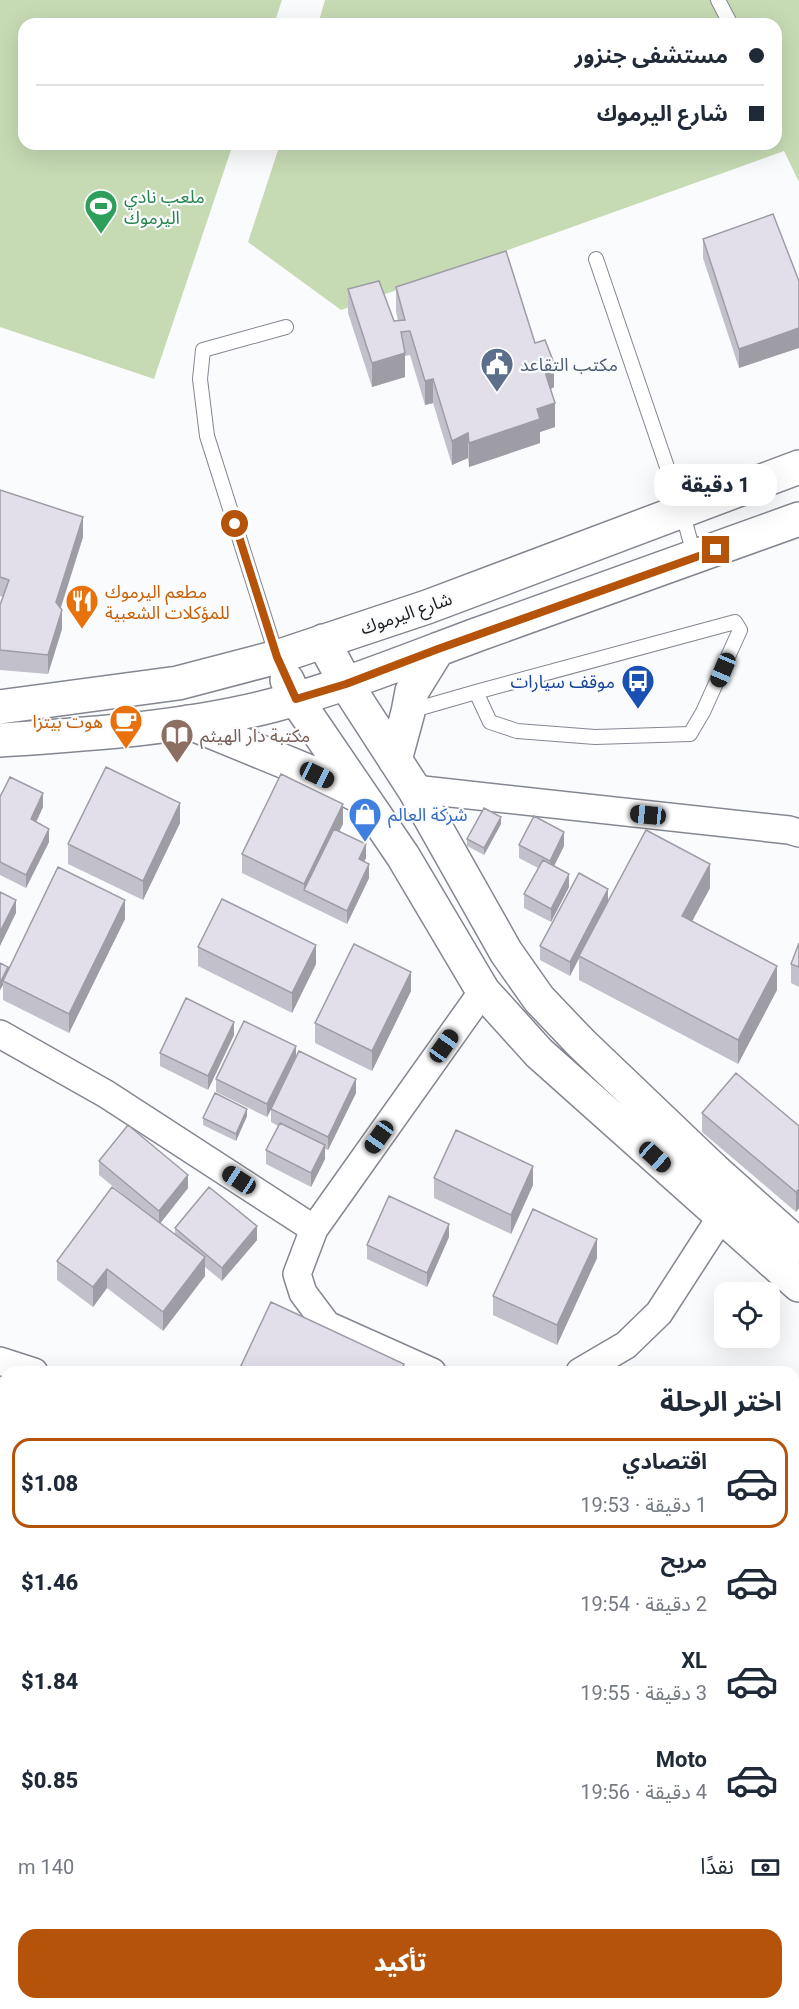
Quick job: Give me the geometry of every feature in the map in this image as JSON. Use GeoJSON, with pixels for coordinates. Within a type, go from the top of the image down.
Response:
{"type":"FeatureCollection","features":[{"type":"Feature","properties":{"kind":"main road","name":"شارع اليرموك"},"geometry":{"type":"LineString","coordinates":[[0,707],[178,683],[277,657],[427,607],[799,467]]}},
{"type":"Feature","properties":{"kind":"main road"},"geometry":{"type":"LineString","coordinates":[[0,740],[86,734],[188,722],[296,699],[346,684],[799,519]]}},
{"type":"Feature","properties":{"kind":"main road"},"geometry":{"type":"LineString","coordinates":[[323,641],[346,684],[414,789],[506,952],[539,999],[580,1043],[714,1170],[799,1246]]}},
{"type":"Feature","properties":{"kind":"main road"},"geometry":{"type":"LineString","coordinates":[[395,760],[412,691],[438,649]]}},
{"type":"Feature","properties":{"kind":"main road"},"geometry":{"type":"LineString","coordinates":[[277,657],[296,699],[403,856],[483,991],[539,1053],[799,1285]]}},
{"type":"Feature","properties":{"kind":"main road"},"geometry":{"type":"LineString","coordinates":[[188,722],[317,775],[363,798]]}},
{"type":"Feature","properties":{"kind":"main road"},"geometry":{"type":"LineString","coordinates":[[760,1251],[795,1300],[799,1310]]}},
{"type":"Feature","properties":{"kind":"street"},"geometry":{"type":"LineString","coordinates":[[414,789],[799,833]]}},
{"type":"Feature","properties":{"kind":"street"},"geometry":{"type":"LineString","coordinates":[[419,1366],[327,1325],[303,1293],[297,1274],[314,1229],[483,991]]}},
{"type":"Feature","properties":{"kind":"street"},"geometry":{"type":"LineString","coordinates":[[0,1034],[106,1094],[314,1229]]}},
{"type":"Feature","properties":{"kind":"street"},"geometry":{"type":"LineString","coordinates":[[590,1366],[626,1345],[659,1313],[721,1216]]}},
{"type":"Feature","properties":{"kind":"street"},"geometry":{"type":"LineString","coordinates":[[0,1361],[15,1366]]}},
{"type":"Feature","properties":{"kind":"lane"},"geometry":{"type":"LineString","coordinates":[[718,0],[727,18]]}},
{"type":"Feature","properties":{"kind":"lane"},"geometry":{"type":"LineString","coordinates":[[596,259],[682,511],[695,558]]}},
{"type":"Feature","properties":{"kind":"lane"},"geometry":{"type":"LineString","coordinates":[[277,657],[207,436],[200,379],[203,350],[286,327]]}},
{"type":"Feature","properties":{"kind":"lane"},"geometry":{"type":"LineString","coordinates":[[408,712],[476,692],[735,622],[740,630],[707,705],[690,734],[595,737],[517,731],[490,722],[476,692]]}},
{"type":"Feature","properties":{"kind":"green space","name":"ملعب نادي اليرموك"},"geometry":{"type":"Polygon","coordinates":[[[0,0],[282,0],[276,18],[18,18],[18,150],[231,150],[154,379],[0,327],[0,0]]]}},
{"type":"Feature","properties":{"kind":"green space"},"geometry":{"type":"Polygon","coordinates":[[[325,0],[799,0],[799,182],[784,151],[341,310],[248,242],[278,150],[782,150],[782,18],[320,18],[325,0]]]}},
{"type":"Feature","properties":{"kind":"building"},"geometry":{"type":"Polygon","coordinates":[[[773,214],[799,281],[799,328],[739,349],[703,239],[773,214]]]}},
{"type":"Feature","properties":{"kind":"building"},"geometry":{"type":"Polygon","coordinates":[[[506,251],[535,343],[545,340],[554,363],[544,369],[555,403],[537,409],[540,419],[469,443],[468,433],[452,441],[433,379],[425,381],[410,331],[401,332],[405,353],[372,363],[348,289],[379,281],[394,321],[405,320],[396,287],[506,251]]]}},
{"type":"Feature","properties":{"kind":"building"},"geometry":{"type":"Polygon","coordinates":[[[0,490],[83,517],[56,602],[62,610],[48,655],[0,650],[0,605],[9,580],[0,577],[0,490]]]}},
{"type":"Feature","properties":{"kind":"building"},"geometry":{"type":"Polygon","coordinates":[[[106,767],[180,803],[143,881],[68,844],[106,767]]]}},
{"type":"Feature","properties":{"kind":"building"},"geometry":{"type":"Polygon","coordinates":[[[281,774],[343,804],[304,884],[242,854],[281,774]]]}},
{"type":"Feature","properties":{"kind":"building"},"geometry":{"type":"Polygon","coordinates":[[[10,777],[43,793],[31,819],[49,829],[26,875],[0,862],[0,797],[10,777]]]}},
{"type":"Feature","properties":{"kind":"building"},"geometry":{"type":"Polygon","coordinates":[[[484,808],[501,817],[484,848],[467,839],[484,808]]]}},
{"type":"Feature","properties":{"kind":"building"},"geometry":{"type":"Polygon","coordinates":[[[534,816],[564,832],[550,861],[519,845],[534,816]]]}},
{"type":"Feature","properties":{"kind":"building"},"geometry":{"type":"Polygon","coordinates":[[[334,829],[366,844],[359,859],[369,864],[347,911],[304,890],[334,829]]]}},
{"type":"Feature","properties":{"kind":"building"},"geometry":{"type":"Polygon","coordinates":[[[646,830],[710,864],[682,916],[777,966],[738,1040],[579,956],[646,830]]]}},
{"type":"Feature","properties":{"kind":"building"},"geometry":{"type":"Polygon","coordinates":[[[543,860],[569,874],[551,909],[524,894],[543,860]]]}},
{"type":"Feature","properties":{"kind":"building"},"geometry":{"type":"Polygon","coordinates":[[[58,867],[125,900],[69,1014],[3,981],[58,867]]]}},
{"type":"Feature","properties":{"kind":"building"},"geometry":{"type":"Polygon","coordinates":[[[579,873],[608,889],[570,962],[540,946],[579,873]]]}},
{"type":"Feature","properties":{"kind":"building"},"geometry":{"type":"Polygon","coordinates":[[[0,892],[16,900],[0,932],[0,892]]]}},
{"type":"Feature","properties":{"kind":"building"},"geometry":{"type":"Polygon","coordinates":[[[222,899],[316,945],[292,993],[198,947],[222,899]]]}},
{"type":"Feature","properties":{"kind":"building"},"geometry":{"type":"Polygon","coordinates":[[[799,943],[799,967],[791,964],[799,943]]]}},
{"type":"Feature","properties":{"kind":"building"},"geometry":{"type":"Polygon","coordinates":[[[354,944],[411,972],[372,1051],[315,1023],[354,944]]]}},
{"type":"Feature","properties":{"kind":"building"},"geometry":{"type":"Polygon","coordinates":[[[0,963],[8,967],[0,983],[0,963]]]}},
{"type":"Feature","properties":{"kind":"building"},"geometry":{"type":"Polygon","coordinates":[[[186,998],[234,1022],[208,1076],[160,1053],[186,998]]]}},
{"type":"Feature","properties":{"kind":"building"},"geometry":{"type":"Polygon","coordinates":[[[244,1021],[296,1046],[267,1104],[216,1079],[244,1021]]]}},
{"type":"Feature","properties":{"kind":"building"},"geometry":{"type":"Polygon","coordinates":[[[299,1051],[356,1079],[328,1137],[271,1109],[299,1051]]]}},
{"type":"Feature","properties":{"kind":"building"},"geometry":{"type":"Polygon","coordinates":[[[736,1073],[799,1126],[799,1189],[796,1192],[702,1113],[736,1073]]]}},
{"type":"Feature","properties":{"kind":"building"},"geometry":{"type":"Polygon","coordinates":[[[215,1093],[247,1109],[236,1134],[203,1118],[215,1093]]]}},
{"type":"Feature","properties":{"kind":"building"},"geometry":{"type":"Polygon","coordinates":[[[280,1123],[325,1145],[311,1173],[266,1150],[280,1123]]]}},
{"type":"Feature","properties":{"kind":"building"},"geometry":{"type":"Polygon","coordinates":[[[128,1125],[188,1175],[159,1211],[99,1161],[128,1125]]]}},
{"type":"Feature","properties":{"kind":"building"},"geometry":{"type":"Polygon","coordinates":[[[456,1130],[533,1166],[511,1215],[434,1178],[456,1130]]]}},
{"type":"Feature","properties":{"kind":"building"},"geometry":{"type":"Polygon","coordinates":[[[112,1187],[205,1257],[163,1312],[107,1269],[93,1287],[57,1261],[112,1187]]]}},
{"type":"Feature","properties":{"kind":"building"},"geometry":{"type":"Polygon","coordinates":[[[209,1187],[257,1226],[222,1268],[175,1228],[209,1187]]]}},
{"type":"Feature","properties":{"kind":"building"},"geometry":{"type":"Polygon","coordinates":[[[389,1196],[449,1224],[427,1273],[367,1245],[389,1196]]]}},
{"type":"Feature","properties":{"kind":"building"},"geometry":{"type":"Polygon","coordinates":[[[533,1209],[597,1239],[557,1325],[493,1296],[533,1209]]]}},
{"type":"Feature","properties":{"kind":"building"},"geometry":{"type":"Polygon","coordinates":[[[271,1302],[404,1364],[403,1366],[241,1366],[271,1302]]]}},
{"type":"Feature","properties":{"kind":"place","name":"ملعب نادي اليرموك"},"geometry":{"type":"Point","coordinates":[101,235]}},
{"type":"Feature","properties":{"kind":"place","name":"مكتب التقاعد"},"geometry":{"type":"Point","coordinates":[497,393]}},
{"type":"Feature","properties":{"kind":"place","name":"مطعم اليرموك للمؤكلات الشعبية"},"geometry":{"type":"Point","coordinates":[82,630]}},
{"type":"Feature","properties":{"kind":"place","name":"موقف سيارات"},"geometry":{"type":"Point","coordinates":[638,710]}},
{"type":"Feature","properties":{"kind":"place","name":"هوت بيتزا"},"geometry":{"type":"Point","coordinates":[126,750]}},
{"type":"Feature","properties":{"kind":"place","name":"مكتبة دار الهيثم"},"geometry":{"type":"Point","coordinates":[177,764]}},
{"type":"Feature","properties":{"kind":"place","name":"شركة العالم"},"geometry":{"type":"Point","coordinates":[365,843]}},
{"type":"Feature","properties":{"kind":"route"},"geometry":{"type":"LineString","coordinates":[[235,524],[277,657],[296,699],[346,684],[716,550]]}}]}
